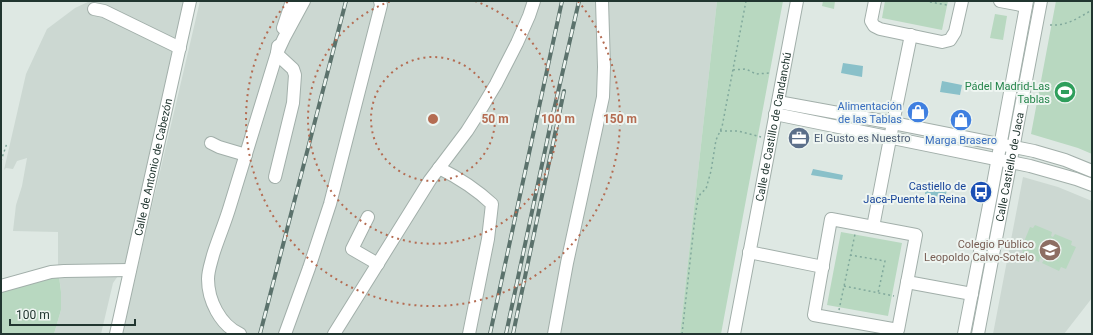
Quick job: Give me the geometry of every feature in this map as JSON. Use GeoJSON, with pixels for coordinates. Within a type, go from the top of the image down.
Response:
{"type":"FeatureCollection","features":[{"type":"Feature","properties":{"kind":"street","name":"Calle de Antonio de Cabezón"},"geometry":{"type":"LineString","coordinates":[[116,334],[190,1]]}},
{"type":"Feature","properties":{"kind":"street"},"geometry":{"type":"LineString","coordinates":[[240,334],[226,325],[220,318],[209,291],[209,269],[246,155],[292,1]]}},
{"type":"Feature","properties":{"kind":"street"},"geometry":{"type":"LineString","coordinates":[[277,53],[304,1]]}},
{"type":"Feature","properties":{"kind":"street"},"geometry":{"type":"LineString","coordinates":[[285,334],[330,204],[381,6],[380,1]]}},
{"type":"Feature","properties":{"kind":"street"},"geometry":{"type":"LineString","coordinates":[[334,334],[421,194],[467,132],[496,84],[529,16],[534,1]]}},
{"type":"Feature","properties":{"kind":"street"},"geometry":{"type":"LineString","coordinates":[[554,334],[567,263],[603,97],[604,67],[602,1]]}},
{"type":"Feature","properties":{"kind":"street","name":"Calle de Castillo de Candanchú"},"geometry":{"type":"LineString","coordinates":[[734,334],[797,1]]}},
{"type":"Feature","properties":{"kind":"street"},"geometry":{"type":"LineString","coordinates":[[875,1],[871,21],[874,26],[880,29],[942,42],[950,40],[955,32],[962,1]]}},
{"type":"Feature","properties":{"kind":"street"},"geometry":{"type":"LineString","coordinates":[[1000,1],[1026,4]]}},
{"type":"Feature","properties":{"kind":"street","name":"Calle Castiello de Jaca"},"geometry":{"type":"LineString","coordinates":[[978,334],[1041,1]]}},
{"type":"Feature","properties":{"kind":"street","name":"Calle Castiello de Jaca"},"geometry":{"type":"LineString","coordinates":[[964,334],[1026,4]]}},
{"type":"Feature","properties":{"kind":"street"},"geometry":{"type":"LineString","coordinates":[[94,9],[104,11],[180,48]]}},
{"type":"Feature","properties":{"kind":"street"},"geometry":{"type":"LineString","coordinates":[[874,227],[911,35]]}},
{"type":"Feature","properties":{"kind":"street"},"geometry":{"type":"LineString","coordinates":[[275,177],[293,103],[295,75],[294,69],[277,53]]}},
{"type":"Feature","properties":{"kind":"street"},"geometry":{"type":"LineString","coordinates":[[778,102],[1034,151],[1065,160],[1092,171]]}},
{"type":"Feature","properties":{"kind":"street"},"geometry":{"type":"LineString","coordinates":[[776,114],[1030,166],[1092,185]]}},
{"type":"Feature","properties":{"kind":"street"},"geometry":{"type":"LineString","coordinates":[[211,142],[219,148],[246,155]]}},
{"type":"Feature","properties":{"kind":"street"},"geometry":{"type":"LineString","coordinates":[[439,168],[473,188],[492,204],[488,239],[469,334]]}},
{"type":"Feature","properties":{"kind":"street"},"geometry":{"type":"LineString","coordinates":[[368,217],[352,249],[378,264]]}},
{"type":"Feature","properties":{"kind":"street"},"geometry":{"type":"LineString","coordinates":[[832,219],[874,227],[916,235],[898,330],[854,328],[837,319],[814,315],[832,219]]}},
{"type":"Feature","properties":{"kind":"street"},"geometry":{"type":"LineString","coordinates":[[749,252],[823,267]]}},
{"type":"Feature","properties":{"kind":"street"},"geometry":{"type":"LineString","coordinates":[[1,286],[51,272],[130,270]]}},
{"type":"Feature","properties":{"kind":"street"},"geometry":{"type":"LineString","coordinates":[[907,282],[972,294]]}},
{"type":"Feature","properties":{"kind":"path"},"geometry":{"type":"LineString","coordinates":[[682,334],[698,198],[706,189],[711,171],[716,140],[722,127],[746,1]]}},
{"type":"Feature","properties":{"kind":"path"},"geometry":{"type":"LineString","coordinates":[[925,1],[947,5]]}},
{"type":"Feature","properties":{"kind":"path"},"geometry":{"type":"LineString","coordinates":[[1050,25],[1059,25],[1070,22],[1092,10]]}},
{"type":"Feature","properties":{"kind":"path"},"geometry":{"type":"LineString","coordinates":[[732,70],[746,69],[756,74],[770,73]]}},
{"type":"Feature","properties":{"kind":"path"},"geometry":{"type":"LineString","coordinates":[[720,131],[738,131],[761,137]]}},
{"type":"Feature","properties":{"kind":"path"},"geometry":{"type":"LineString","coordinates":[[1,161],[7,143]]}},
{"type":"Feature","properties":{"kind":"path"},"geometry":{"type":"LineString","coordinates":[[837,319],[857,224]]}},
{"type":"Feature","properties":{"kind":"path"},"geometry":{"type":"LineString","coordinates":[[850,254],[884,261],[878,293]]}},
{"type":"Feature","properties":{"kind":"path"},"geometry":{"type":"LineString","coordinates":[[844,286],[904,298]]}},
{"type":"Feature","properties":{"kind":"shaded area"},"geometry":{"type":"Polygon","coordinates":[[[90,1],[194,1],[127,263],[113,283],[101,334],[54,334],[61,310],[61,292],[58,266],[58,232],[13,231],[16,205],[22,186],[27,158],[17,161],[13,169],[6,168],[4,170],[26,74],[47,29],[75,8],[90,1]]]}},
{"type":"Feature","properties":{"kind":"shaded area"},"geometry":{"type":"Polygon","coordinates":[[[200,1],[717,1],[680,334],[122,334],[200,1]]]}},
{"type":"Feature","properties":{"kind":"shaded area","name":"Colegio Público Leopoldo Calvo-Sotelo"},"geometry":{"type":"Polygon","coordinates":[[[1023,177],[1058,187],[1092,201],[1092,298],[1064,334],[993,334],[1023,177]]]}},
{"type":"Feature","properties":{"kind":"green space"},"geometry":{"type":"Polygon","coordinates":[[[717,1],[783,1],[721,334],[680,334],[717,1]]]}},
{"type":"Feature","properties":{"kind":"green space"},"geometry":{"type":"Polygon","coordinates":[[[823,1],[835,1],[834,9],[822,6],[823,1]]]}},
{"type":"Feature","properties":{"kind":"green space"},"geometry":{"type":"Polygon","coordinates":[[[885,1],[948,1],[942,30],[882,18],[885,1]]]}},
{"type":"Feature","properties":{"kind":"green space","name":"Pádel Madrid-Las Tablas"},"geometry":{"type":"Polygon","coordinates":[[[1056,1],[1092,1],[1092,154],[1078,148],[1031,134],[1056,1]]]}},
{"type":"Feature","properties":{"kind":"green space"},"geometry":{"type":"Polygon","coordinates":[[[995,14],[1007,16],[1003,40],[990,38],[995,14]]]}},
{"type":"Feature","properties":{"kind":"green space"},"geometry":{"type":"Polygon","coordinates":[[[1035,225],[1052,232],[1051,236],[1053,237],[1055,234],[1072,241],[1071,245],[1076,247],[1066,269],[1061,267],[1059,271],[1042,263],[1044,260],[1040,258],[1039,262],[1022,254],[1023,251],[1021,249],[1030,227],[1033,228],[1035,225]]]}},
{"type":"Feature","properties":{"kind":"green space"},"geometry":{"type":"Polygon","coordinates":[[[841,232],[902,243],[888,316],[827,305],[841,232]]]}},
{"type":"Feature","properties":{"kind":"green space"},"geometry":{"type":"Polygon","coordinates":[[[59,276],[61,310],[54,334],[1,334],[1,292],[59,276]]]}},
{"type":"Feature","properties":{"kind":"water"},"geometry":{"type":"Polygon","coordinates":[[[843,63],[863,66],[862,77],[841,73],[843,63]]]}},
{"type":"Feature","properties":{"kind":"water"},"geometry":{"type":"Polygon","coordinates":[[[942,81],[962,85],[960,95],[940,92],[942,81]]]}},
{"type":"Feature","properties":{"kind":"water"},"geometry":{"type":"Polygon","coordinates":[[[813,169],[843,175],[842,180],[811,175],[813,169]]]}},
{"type":"Feature","properties":{"kind":"water"},"geometry":{"type":"Polygon","coordinates":[[[927,182],[948,186],[945,198],[925,194],[927,182]]]}},
{"type":"Feature","properties":{"kind":"railway"},"geometry":{"type":"LineString","coordinates":[[260,334],[346,1]]}},
{"type":"Feature","properties":{"kind":"railway"},"geometry":{"type":"LineString","coordinates":[[490,334],[562,1]]}},
{"type":"Feature","properties":{"kind":"railway"},"geometry":{"type":"LineString","coordinates":[[506,334],[550,127],[579,1]]}},
{"type":"Feature","properties":{"kind":"railway"},"geometry":{"type":"LineString","coordinates":[[513,334],[564,91]]}},
{"type":"Feature","properties":{"kind":"place","name":"Pádel Madrid-Las Tablas"},"geometry":{"type":"Point","coordinates":[1065,92]}},
{"type":"Feature","properties":{"kind":"place","name":"Alimentación de las Tablas"},"geometry":{"type":"Point","coordinates":[918,112]}},
{"type":"Feature","properties":{"kind":"place","name":"Marga Brasero"},"geometry":{"type":"Point","coordinates":[961,120]}},
{"type":"Feature","properties":{"kind":"place","name":"El Gusto es Nuestro"},"geometry":{"type":"Point","coordinates":[799,138]}},
{"type":"Feature","properties":{"kind":"place","name":"Castiello de Jaca-Puente la Reina"},"geometry":{"type":"Point","coordinates":[981,192]}},
{"type":"Feature","properties":{"kind":"place","name":"Colegio Público Leopoldo Calvo-Sotelo"},"geometry":{"type":"Point","coordinates":[1050,250]}}]}
